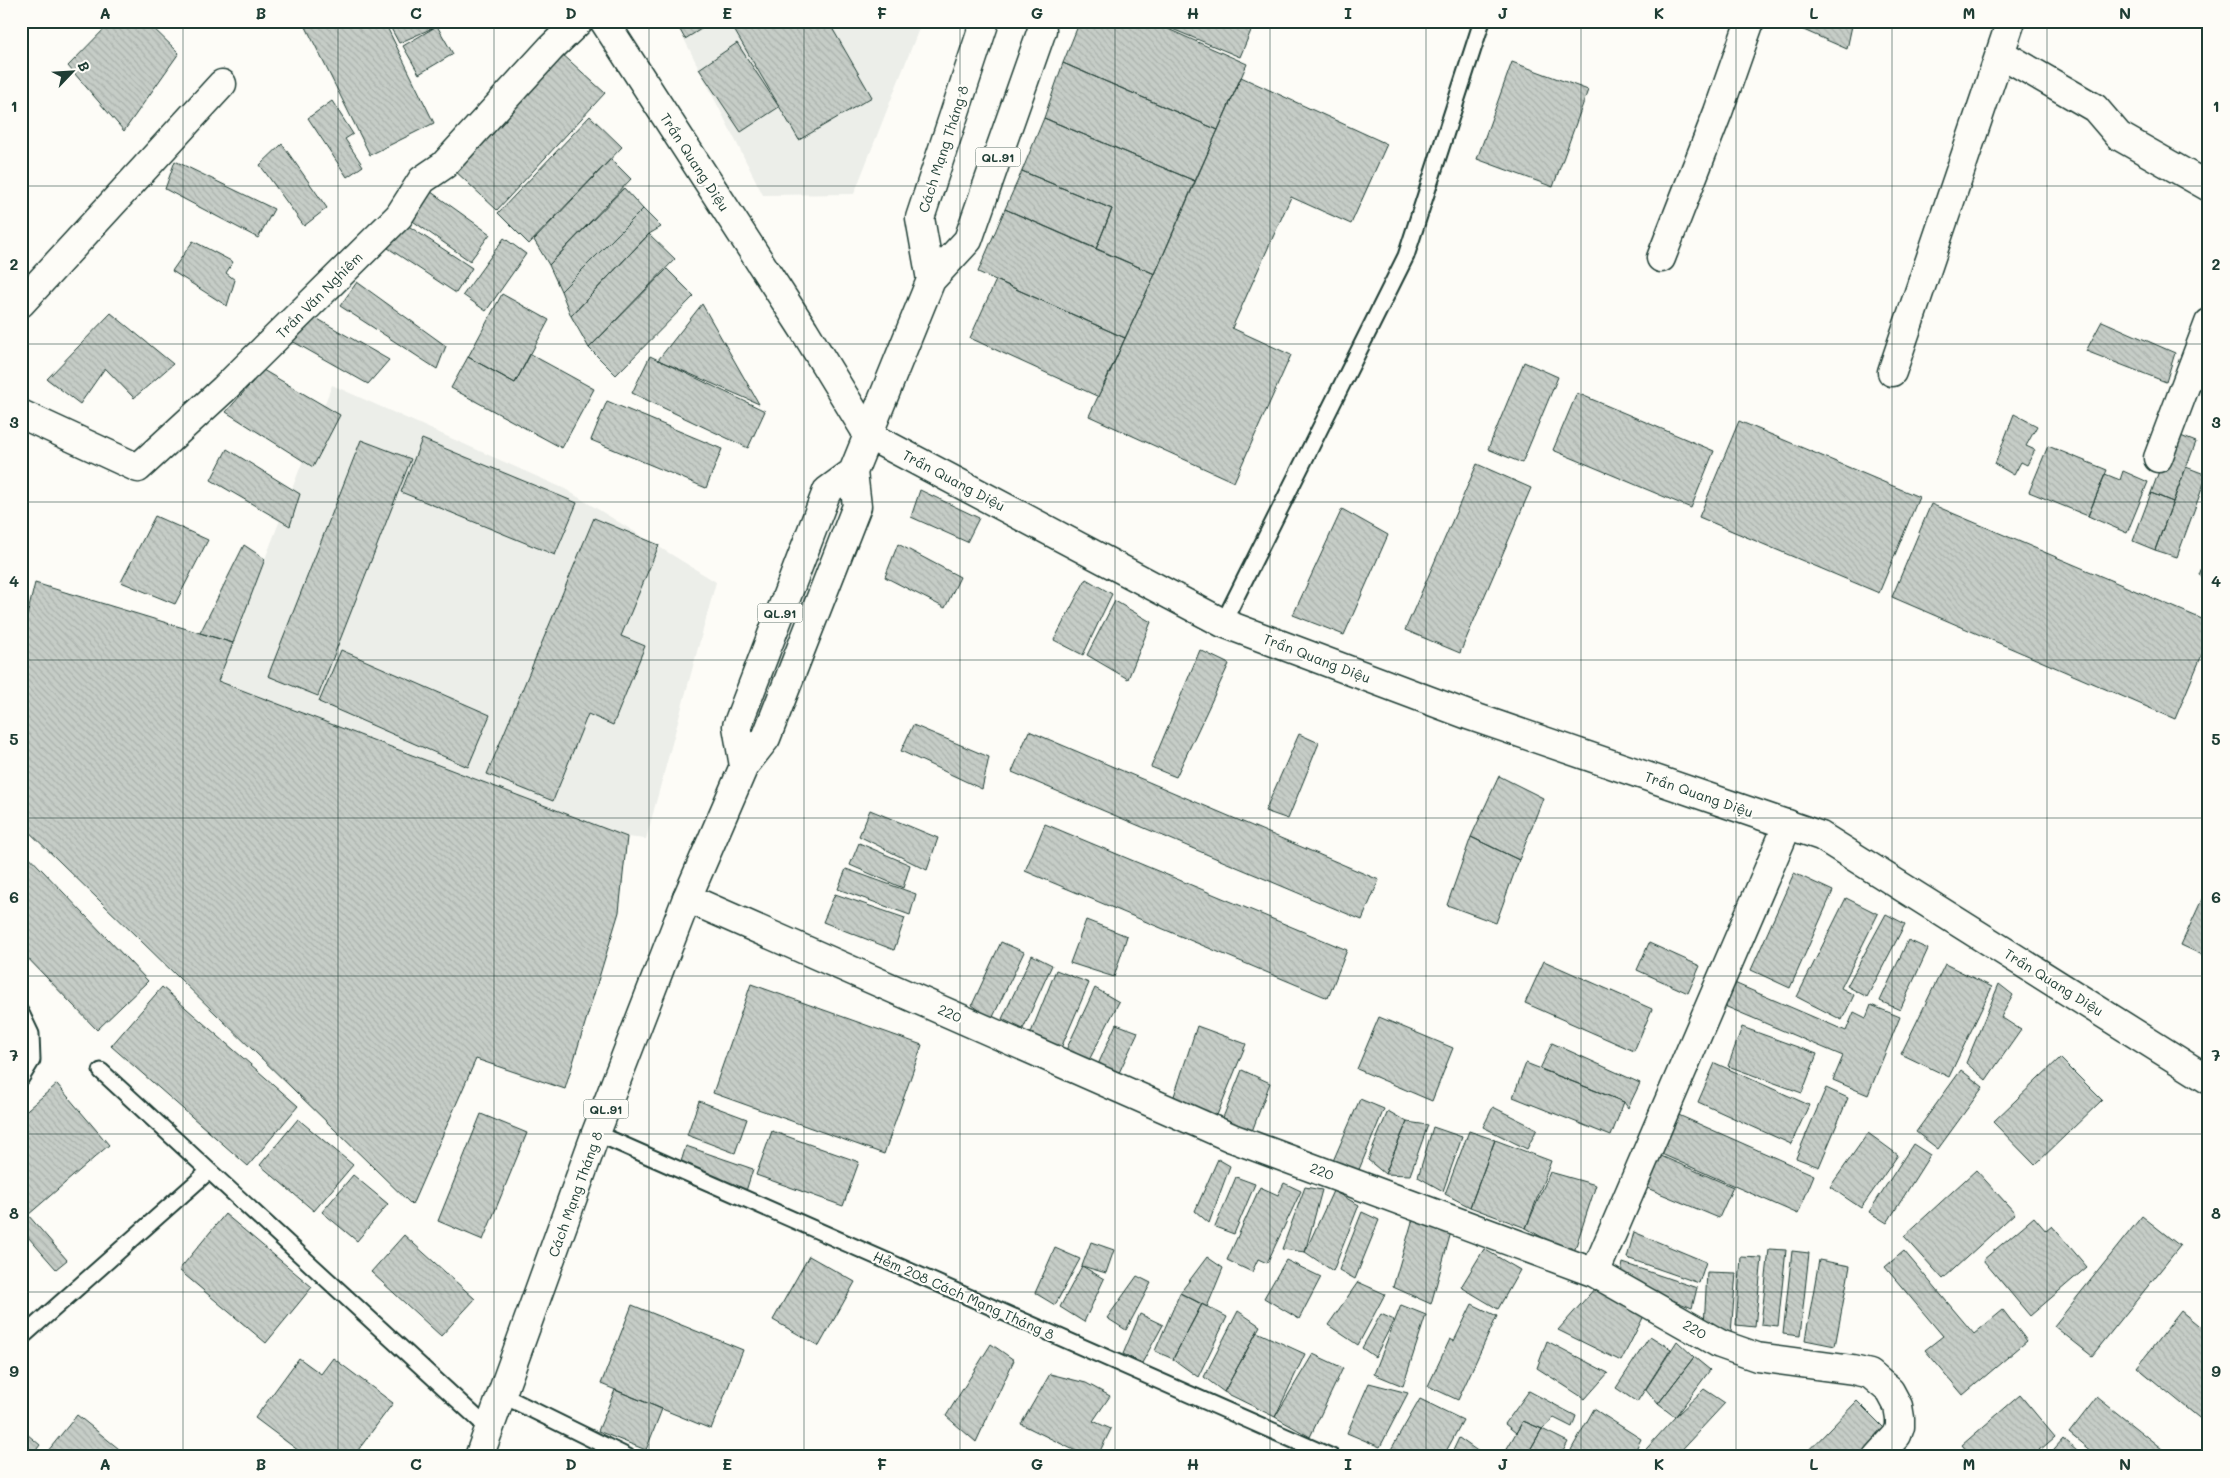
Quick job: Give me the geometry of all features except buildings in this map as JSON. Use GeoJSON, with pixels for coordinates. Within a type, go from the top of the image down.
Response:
{"type":"FeatureCollection","features":[{"type":"Feature","properties":{"kind":"main road","name":"Trần Văn Nghiêm"},"geometry":{"type":"LineString","coordinates":[[21,414],[138,468],[224,389],[399,216],[422,180],[444,165],[579,21]]}},
{"type":"Feature","properties":{"kind":"main road","name":"Trần Quang Diệu"},"geometry":{"type":"LineString","coordinates":[[604,21],[804,330],[868,435],[1223,623],[1468,715],[1821,836],[2209,1080]]}},
{"type":"Feature","properties":{"kind":"main road","name":"Cách Mạng Tháng 8"},"geometry":{"type":"LineString","coordinates":[[931,280],[920,218],[985,21]]}},
{"type":"Feature","properties":{"kind":"main road","name":"Cách Mạng Tháng 8"},"geometry":{"type":"LineString","coordinates":[[480,1457],[596,1133],[687,898],[744,766],[737,726],[827,491],[853,472],[931,280],[968,240],[1042,30],[1042,21]]}},
{"type":"Feature","properties":{"kind":"main road"},"geometry":{"type":"LineString","coordinates":[[1661,258],[1718,112],[1750,21]]}},
{"type":"Feature","properties":{"kind":"main road"},"geometry":{"type":"LineString","coordinates":[[1892,372],[2011,21]]}},
{"type":"Feature","properties":{"kind":"main road"},"geometry":{"type":"LineString","coordinates":[[2000,53],[2095,108],[2118,136],[2209,187]]}},
{"type":"Feature","properties":{"kind":"main road"},"geometry":{"type":"LineString","coordinates":[[21,303],[222,84]]}},
{"type":"Feature","properties":{"kind":"main road"},"geometry":{"type":"LineString","coordinates":[[2158,458],[2209,323]]}},
{"type":"Feature","properties":{"kind":"main road"},"geometry":{"type":"LineString","coordinates":[[1595,1273],[1788,824]]}},
{"type":"Feature","properties":{"kind":"main road","name":"220"},"geometry":{"type":"LineString","coordinates":[[687,898],[1232,1138],[1595,1273],[1720,1344],[1757,1357],[1870,1374],[1880,1380],[1890,1391],[1898,1406],[1900,1427],[1897,1435],[1877,1457]]}},
{"type":"Feature","properties":{"kind":"lane"},"geometry":{"type":"LineString","coordinates":[[1223,623],[1406,256],[1482,21]]}},
{"type":"Feature","properties":{"kind":"lane"},"geometry":{"type":"LineString","coordinates":[[21,1013],[31,1034],[32,1060],[21,1078]]}},
{"type":"Feature","properties":{"kind":"lane"},"geometry":{"type":"LineString","coordinates":[[101,1071],[490,1429]]}},
{"type":"Feature","properties":{"kind":"lane","name":"Hẻm 208 Cách Mạng Tháng 8"},"geometry":{"type":"LineString","coordinates":[[596,1133],[1332,1457]]}},
{"type":"Feature","properties":{"kind":"lane"},"geometry":{"type":"LineString","coordinates":[[21,1338],[210,1171]]}},
{"type":"Feature","properties":{"kind":"lane"},"geometry":{"type":"LineString","coordinates":[[502,1395],[628,1457]]}},
{"type":"Feature","properties":{"kind":"shaded area"},"geometry":{"type":"Polygon","coordinates":[[[675,21],[922,21],[854,194],[763,195],[675,21]]]}},
{"type":"Feature","properties":{"kind":"shaded area"},"geometry":{"type":"Polygon","coordinates":[[[332,385],[565,489],[716,582],[646,839],[627,837],[218,681],[332,385]]]}}]}
